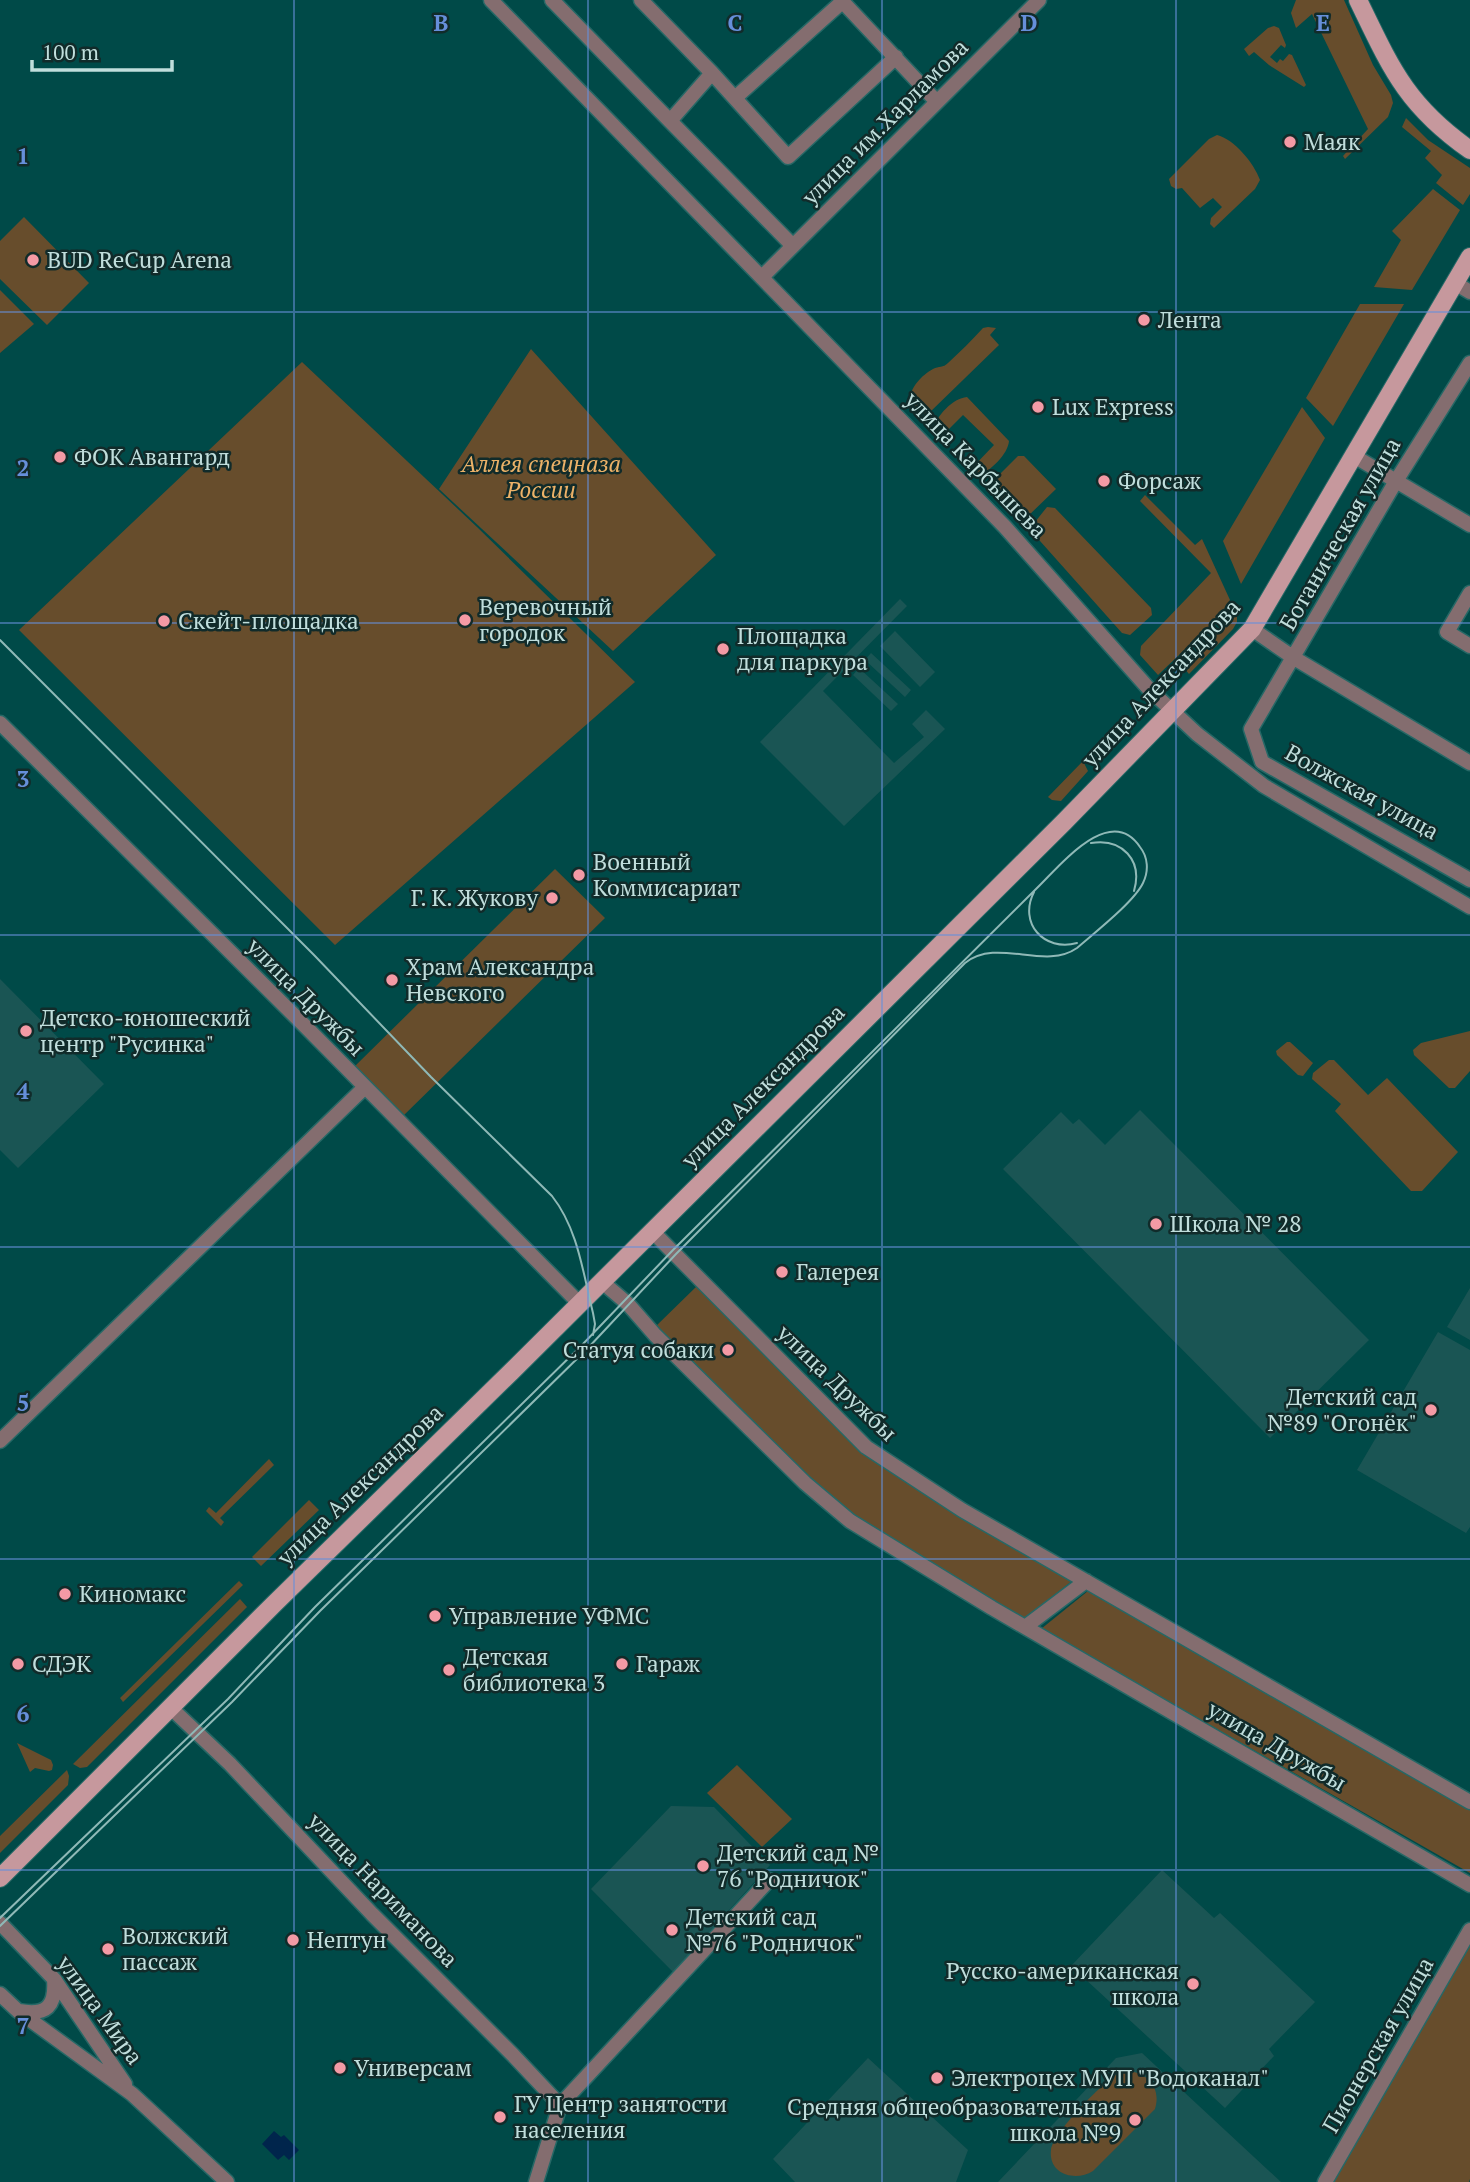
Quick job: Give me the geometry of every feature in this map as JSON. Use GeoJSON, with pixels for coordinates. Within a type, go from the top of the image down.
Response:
{"type":"FeatureCollection","features":[{"type":"Feature","properties":{"kind":"main road"},"geometry":{"type":"LineString","coordinates":[[1358,0],[1396,77],[1408,94],[1429,118],[1470,150]]}},
{"type":"Feature","properties":{"kind":"main road","name":"улица Александрова"},"geometry":{"type":"LineString","coordinates":[[0,1878],[1065,822],[1252,629],[1354,456],[1463,288],[1470,257]]}},
{"type":"Feature","properties":{"kind":"street","name":"улица Карбышева"},"geometry":{"type":"LineString","coordinates":[[491,0],[1005,527],[1149,690],[1171,711],[1264,786],[1470,906]]}},
{"type":"Feature","properties":{"kind":"street"},"geometry":{"type":"LineString","coordinates":[[552,0],[793,246]]}},
{"type":"Feature","properties":{"kind":"street"},"geometry":{"type":"LineString","coordinates":[[642,0],[736,97],[788,157],[896,57]]}},
{"type":"Feature","properties":{"kind":"street","name":"улица им.Харламова"},"geometry":{"type":"LineString","coordinates":[[763,276],[1039,0]]}},
{"type":"Feature","properties":{"kind":"street"},"geometry":{"type":"LineString","coordinates":[[736,97],[842,1],[937,102]]}},
{"type":"Feature","properties":{"kind":"street"},"geometry":{"type":"LineString","coordinates":[[670,121],[712,74]]}},
{"type":"Feature","properties":{"kind":"street","name":"Ботаническая улица"},"geometry":{"type":"LineString","coordinates":[[1251,729],[1396,481],[1470,363]]}},
{"type":"Feature","properties":{"kind":"street"},"geometry":{"type":"LineString","coordinates":[[1354,456],[1470,525]]}},
{"type":"Feature","properties":{"kind":"street"},"geometry":{"type":"LineString","coordinates":[[1470,593],[1447,632],[1470,646]]}},
{"type":"Feature","properties":{"kind":"street"},"geometry":{"type":"LineString","coordinates":[[1252,629],[1294,658],[1470,763]]}},
{"type":"Feature","properties":{"kind":"street","name":"улица Дружбы"},"geometry":{"type":"LineString","coordinates":[[0,723],[579,1303]]}},
{"type":"Feature","properties":{"kind":"street","name":"Волжская улица"},"geometry":{"type":"LineString","coordinates":[[1251,729],[1262,762],[1470,880]]}},
{"type":"Feature","properties":{"kind":"street"},"geometry":{"type":"LineString","coordinates":[[0,1441],[364,1088]]}},
{"type":"Feature","properties":{"kind":"street","name":"улица Дружбы"},"geometry":{"type":"LineString","coordinates":[[652,1231],[866,1447],[962,1510],[1470,1802]]}},
{"type":"Feature","properties":{"kind":"street","name":"улица Дружбы"},"geometry":{"type":"LineString","coordinates":[[601,1281],[628,1304],[655,1335],[805,1483],[850,1521],[1025,1627],[1470,1885]]}},
{"type":"Feature","properties":{"kind":"street"},"geometry":{"type":"LineString","coordinates":[[1025,1627],[1086,1581]]}},
{"type":"Feature","properties":{"kind":"street","name":"улица Нариманова"},"geometry":{"type":"LineString","coordinates":[[172,1709],[230,1765],[560,2105]]}},
{"type":"Feature","properties":{"kind":"street"},"geometry":{"type":"LineString","coordinates":[[536,2182],[560,2105],[769,1880]]}},
{"type":"Feature","properties":{"kind":"street","name":"улица Мира"},"geometry":{"type":"LineString","coordinates":[[0,1923],[54,1979],[132,2094]]}},
{"type":"Feature","properties":{"kind":"street","name":"Пионерская улица"},"geometry":{"type":"LineString","coordinates":[[1325,2182],[1470,1930]]}},
{"type":"Feature","properties":{"kind":"street"},"geometry":{"type":"LineString","coordinates":[[18,2011],[39,2012],[50,2006],[54,2000],[54,1979]]}},
{"type":"Feature","properties":{"kind":"street","name":"улица Мира"},"geometry":{"type":"LineString","coordinates":[[0,1994],[18,2011],[132,2094],[227,2182]]}},
{"type":"Feature","properties":{"kind":"shaded area"},"geometry":{"type":"Polygon","coordinates":[[[900,599],[907,606],[823,691],[894,763],[924,737],[912,724],[926,710],[945,729],[844,826],[760,742],[900,599]]]}},
{"type":"Feature","properties":{"kind":"shaded area"},"geometry":{"type":"Polygon","coordinates":[[[895,631],[935,672],[920,687],[880,646],[895,631]]]}},
{"type":"Feature","properties":{"kind":"shaded area"},"geometry":{"type":"Polygon","coordinates":[[[871,653],[911,690],[905,697],[865,660],[871,653]]]}},
{"type":"Feature","properties":{"kind":"shaded area"},"geometry":{"type":"Polygon","coordinates":[[[859,668],[898,704],[891,711],[853,675],[859,668]]]}},
{"type":"Feature","properties":{"kind":"shaded area","name":"Детско-юношеский центр \"Русинка\""},"geometry":{"type":"Polygon","coordinates":[[[0,979],[104,1084],[18,1168],[0,1150],[0,979]]]}},
{"type":"Feature","properties":{"kind":"shaded area","name":"Школа № 28"},"geometry":{"type":"Polygon","coordinates":[[[1140,1110],[1369,1340],[1270,1438],[1003,1169],[1061,1112],[1073,1124],[1079,1119],[1105,1145],[1140,1110]]]}},
{"type":"Feature","properties":{"kind":"shaded area"},"geometry":{"type":"Polygon","coordinates":[[[1470,1288],[1470,1340],[1447,1327],[1470,1288]]]}},
{"type":"Feature","properties":{"kind":"shaded area","name":"Детский сад №89 \"Огонёк\""},"geometry":{"type":"Polygon","coordinates":[[[1438,1332],[1470,1350],[1470,1527],[1466,1533],[1357,1470],[1438,1332]]]}},
{"type":"Feature","properties":{"kind":"shaded area","name":"Детский сад №76 \"Родничок\""},"geometry":{"type":"Polygon","coordinates":[[[671,1806],[714,1807],[770,1865],[673,1972],[591,1889],[671,1806]]]}},
{"type":"Feature","properties":{"kind":"shaded area","name":"Русско-американская школа"},"geometry":{"type":"Polygon","coordinates":[[[1162,1870],[1214,1918],[1220,1913],[1315,2002],[1269,2049],[1274,2056],[1225,2108],[1071,1966],[1162,1870]]]}},
{"type":"Feature","properties":{"kind":"shaded area","name":"Средняя общеобразовательная школа №9"},"geometry":{"type":"Polygon","coordinates":[[[1142,2053],[1281,2182],[998,2182],[1116,2058],[1142,2053]]]}},
{"type":"Feature","properties":{"kind":"shaded area"},"geometry":{"type":"Polygon","coordinates":[[[868,2058],[968,2150],[956,2182],[795,2182],[773,2159],[868,2058]]]}},
{"type":"Feature","properties":{"kind":"shaded area"},"geometry":{"type":"Polygon","coordinates":[[[274,2131],[281,2137],[284,2135],[299,2150],[289,2160],[284,2155],[278,2160],[262,2144],[274,2131]]]}},
{"type":"Feature","properties":{"kind":"green space"},"geometry":{"type":"Polygon","coordinates":[[[1296,0],[1344,0],[1373,65],[1391,95],[1393,103],[1388,117],[1345,159],[1343,156],[1368,129],[1312,14],[1296,28],[1291,13],[1296,0]]]}},
{"type":"Feature","properties":{"kind":"green space"},"geometry":{"type":"Polygon","coordinates":[[[1274,26],[1279,28],[1286,45],[1285,48],[1281,45],[1270,57],[1277,63],[1289,54],[1292,55],[1306,85],[1304,87],[1254,52],[1249,56],[1244,49],[1274,26]]]}},
{"type":"Feature","properties":{"kind":"green space"},"geometry":{"type":"Polygon","coordinates":[[[1406,118],[1428,140],[1470,168],[1470,194],[1463,205],[1436,183],[1442,175],[1425,158],[1431,151],[1402,127],[1406,118]]]}},
{"type":"Feature","properties":{"kind":"green space"},"geometry":{"type":"Polygon","coordinates":[[[1217,135],[1230,141],[1243,153],[1260,180],[1255,189],[1214,228],[1210,224],[1211,218],[1222,207],[1213,198],[1200,208],[1182,188],[1171,186],[1169,179],[1209,139],[1217,135]]]}},
{"type":"Feature","properties":{"kind":"green space"},"geometry":{"type":"Polygon","coordinates":[[[1433,189],[1460,210],[1412,290],[1374,287],[1401,240],[1392,231],[1433,189]]]}},
{"type":"Feature","properties":{"kind":"green space","name":"BUD ReCup Arena"},"geometry":{"type":"Polygon","coordinates":[[[24,217],[89,283],[47,325],[0,279],[0,241],[24,217]]]}},
{"type":"Feature","properties":{"kind":"green space"},"geometry":{"type":"Polygon","coordinates":[[[0,290],[34,324],[0,353],[0,290]]]}},
{"type":"Feature","properties":{"kind":"green space"},"geometry":{"type":"Polygon","coordinates":[[[1360,304],[1404,304],[1333,426],[1306,398],[1360,304]]]}},
{"type":"Feature","properties":{"kind":"green space"},"geometry":{"type":"Polygon","coordinates":[[[983,328],[996,328],[990,335],[999,345],[928,414],[915,413],[910,401],[917,382],[933,369],[946,365],[983,328]]]}},
{"type":"Feature","properties":{"kind":"green space","name":"Аллея спецназа России"},"geometry":{"type":"Polygon","coordinates":[[[531,349],[716,555],[613,651],[439,489],[531,349]]]}},
{"type":"Feature","properties":{"kind":"green space"},"geometry":{"type":"Polygon","coordinates":[[[302,362],[477,527],[635,682],[335,945],[19,630],[302,362]]]}},
{"type":"Feature","properties":{"kind":"green space"},"geometry":{"type":"Polygon","coordinates":[[[967,397],[1009,441],[998,462],[978,475],[971,469],[994,445],[963,415],[940,438],[933,430],[946,409],[967,397]]]}},
{"type":"Feature","properties":{"kind":"green space"},"geometry":{"type":"Polygon","coordinates":[[[1302,407],[1325,438],[1241,584],[1223,541],[1302,407]]]}},
{"type":"Feature","properties":{"kind":"green space"},"geometry":{"type":"Polygon","coordinates":[[[1018,456],[1024,456],[1056,489],[1026,518],[1017,518],[992,490],[993,481],[1018,456]]]}},
{"type":"Feature","properties":{"kind":"green space"},"geometry":{"type":"Polygon","coordinates":[[[1145,495],[1195,545],[1202,539],[1230,600],[1219,617],[1158,675],[1140,655],[1141,646],[1211,573],[1140,501],[1145,495]]]}},
{"type":"Feature","properties":{"kind":"green space"},"geometry":{"type":"Polygon","coordinates":[[[1047,507],[1055,508],[1151,608],[1152,615],[1130,635],[1122,633],[1032,532],[1031,527],[1047,507]]]}},
{"type":"Feature","properties":{"kind":"green space"},"geometry":{"type":"Polygon","coordinates":[[[1237,611],[1237,622],[1233,629],[1189,674],[1183,667],[1237,611]]]}},
{"type":"Feature","properties":{"kind":"green space"},"geometry":{"type":"Polygon","coordinates":[[[1083,761],[1088,771],[1061,801],[1048,797],[1083,761]]]}},
{"type":"Feature","properties":{"kind":"green space"},"geometry":{"type":"Polygon","coordinates":[[[555,869],[605,918],[402,1117],[353,1068],[555,869]]]}},
{"type":"Feature","properties":{"kind":"green space"},"geometry":{"type":"Polygon","coordinates":[[[1470,1031],[1470,1071],[1455,1088],[1449,1088],[1414,1055],[1413,1050],[1421,1043],[1470,1031]]]}},
{"type":"Feature","properties":{"kind":"green space"},"geometry":{"type":"Polygon","coordinates":[[[1287,1042],[1313,1063],[1303,1076],[1298,1075],[1277,1055],[1276,1051],[1287,1042]]]}},
{"type":"Feature","properties":{"kind":"green space"},"geometry":{"type":"Polygon","coordinates":[[[1329,1060],[1334,1060],[1368,1095],[1387,1078],[1458,1152],[1422,1191],[1411,1191],[1335,1111],[1341,1104],[1312,1079],[1313,1073],[1329,1060]]]}},
{"type":"Feature","properties":{"kind":"green space"},"geometry":{"type":"Polygon","coordinates":[[[697,1286],[863,1451],[1072,1581],[1023,1620],[852,1516],[808,1480],[654,1328],[697,1286]]]}},
{"type":"Feature","properties":{"kind":"green space"},"geometry":{"type":"Polygon","coordinates":[[[269,1459],[274,1465],[220,1518],[224,1522],[221,1526],[206,1511],[209,1507],[216,1513],[269,1459]]]}},
{"type":"Feature","properties":{"kind":"green space"},"geometry":{"type":"Polygon","coordinates":[[[309,1500],[319,1510],[261,1566],[252,1557],[309,1500]]]}},
{"type":"Feature","properties":{"kind":"green space"},"geometry":{"type":"Polygon","coordinates":[[[239,1581],[243,1585],[123,1702],[120,1698],[239,1581]]]}},
{"type":"Feature","properties":{"kind":"green space"},"geometry":{"type":"Polygon","coordinates":[[[1088,1591],[1470,1810],[1470,1873],[1041,1629],[1088,1591]]]}},
{"type":"Feature","properties":{"kind":"green space"},"geometry":{"type":"Polygon","coordinates":[[[240,1599],[247,1607],[87,1767],[80,1768],[73,1764],[240,1599]]]}},
{"type":"Feature","properties":{"kind":"green space"},"geometry":{"type":"Polygon","coordinates":[[[17,1743],[51,1760],[52,1770],[35,1768],[30,1772],[17,1743]]]}},
{"type":"Feature","properties":{"kind":"green space"},"geometry":{"type":"Polygon","coordinates":[[[737,1765],[792,1819],[762,1847],[707,1793],[737,1765]]]}},
{"type":"Feature","properties":{"kind":"green space"},"geometry":{"type":"Polygon","coordinates":[[[67,1770],[68,1785],[0,1853],[0,1836],[67,1770]]]}},
{"type":"Feature","properties":{"kind":"green space"},"geometry":{"type":"Polygon","coordinates":[[[1470,1941],[1469,2182],[1331,2182],[1470,1941]]]}},
{"type":"Feature","properties":{"kind":"green space"},"geometry":{"type":"Polygon","coordinates":[[[1130,2071],[1143,2076],[1152,2084],[1156,2095],[1155,2109],[1093,2171],[1071,2176],[1058,2171],[1051,2159],[1051,2150],[1060,2133],[1107,2081],[1130,2071]]]}},
{"type":"Feature","properties":{"kind":"tram line"},"geometry":{"type":"LineString","coordinates":[[0,640],[552,1196],[574,1237],[595,1324],[593,1335]]}},
{"type":"Feature","properties":{"kind":"tram line"},"geometry":{"type":"LineString","coordinates":[[0,1918],[228,1699],[315,1607],[582,1345],[673,1250],[1071,854],[1085,843],[1114,831],[1128,835],[1140,847],[1145,855],[1147,869],[1138,891],[1077,948],[1050,956],[992,953],[965,963],[676,1254],[588,1348],[320,1611],[232,1702],[0,1926]]}},
{"type":"Feature","properties":{"kind":"tram line"},"geometry":{"type":"LineString","coordinates":[[1091,843],[1112,844],[1128,854],[1135,870],[1134,891]]}},
{"type":"Feature","properties":{"kind":"tram line"},"geometry":{"type":"LineString","coordinates":[[1034,892],[1029,914],[1037,932],[1054,943],[1077,943]]}},
{"type":"Feature","properties":{"kind":"place","name":"Маяк"},"geometry":{"type":"Point","coordinates":[1290,142]}},
{"type":"Feature","properties":{"kind":"place","name":"BUD ReCup Arena"},"geometry":{"type":"Point","coordinates":[33,260]}},
{"type":"Feature","properties":{"kind":"place","name":"Лента"},"geometry":{"type":"Point","coordinates":[1144,320]}},
{"type":"Feature","properties":{"kind":"place","name":"Lux Express"},"geometry":{"type":"Point","coordinates":[1038,407]}},
{"type":"Feature","properties":{"kind":"place","name":"ФОК Авангард"},"geometry":{"type":"Point","coordinates":[60,457]}},
{"type":"Feature","properties":{"kind":"place","name":"Форсаж"},"geometry":{"type":"Point","coordinates":[1104,481]}},
{"type":"Feature","properties":{"kind":"place","name":"Веревочный городок"},"geometry":{"type":"Point","coordinates":[465,620]}},
{"type":"Feature","properties":{"kind":"place","name":"Скейт-площадка"},"geometry":{"type":"Point","coordinates":[164,621]}},
{"type":"Feature","properties":{"kind":"place","name":"Площадка для паркура"},"geometry":{"type":"Point","coordinates":[723,649]}},
{"type":"Feature","properties":{"kind":"place","name":"Военный Коммисариат"},"geometry":{"type":"Point","coordinates":[579,875]}},
{"type":"Feature","properties":{"kind":"place","name":"Г. К. Жукову"},"geometry":{"type":"Point","coordinates":[552,898]}},
{"type":"Feature","properties":{"kind":"place","name":"Храм Александра Невского"},"geometry":{"type":"Point","coordinates":[392,980]}},
{"type":"Feature","properties":{"kind":"place","name":"Детско-юношеский центр \"Русинка\""},"geometry":{"type":"Point","coordinates":[26,1031]}},
{"type":"Feature","properties":{"kind":"place","name":"Школа № 28"},"geometry":{"type":"Point","coordinates":[1156,1224]}},
{"type":"Feature","properties":{"kind":"place","name":"Галерея"},"geometry":{"type":"Point","coordinates":[782,1272]}},
{"type":"Feature","properties":{"kind":"place","name":"Статуя собаки"},"geometry":{"type":"Point","coordinates":[728,1350]}},
{"type":"Feature","properties":{"kind":"place","name":"Детский сад №89 \"Огонёк\""},"geometry":{"type":"Point","coordinates":[1431,1410]}},
{"type":"Feature","properties":{"kind":"place","name":"Киномакс"},"geometry":{"type":"Point","coordinates":[65,1594]}},
{"type":"Feature","properties":{"kind":"place","name":"Управление УФМС"},"geometry":{"type":"Point","coordinates":[435,1616]}},
{"type":"Feature","properties":{"kind":"place","name":"СДЭК"},"geometry":{"type":"Point","coordinates":[18,1664]}},
{"type":"Feature","properties":{"kind":"place","name":"Гараж"},"geometry":{"type":"Point","coordinates":[622,1664]}},
{"type":"Feature","properties":{"kind":"place","name":"Детская библиотека 3"},"geometry":{"type":"Point","coordinates":[449,1670]}},
{"type":"Feature","properties":{"kind":"place","name":"Детский сад № 76 \"Родничок\""},"geometry":{"type":"Point","coordinates":[703,1866]}},
{"type":"Feature","properties":{"kind":"place","name":"Детский сад №76 \"Родничок\""},"geometry":{"type":"Point","coordinates":[672,1930]}},
{"type":"Feature","properties":{"kind":"place","name":"Нептун"},"geometry":{"type":"Point","coordinates":[293,1940]}},
{"type":"Feature","properties":{"kind":"place","name":"Волжский пассаж"},"geometry":{"type":"Point","coordinates":[108,1949]}},
{"type":"Feature","properties":{"kind":"place","name":"Русско-американская школа"},"geometry":{"type":"Point","coordinates":[1193,1984]}},
{"type":"Feature","properties":{"kind":"place","name":"Универсам"},"geometry":{"type":"Point","coordinates":[340,2068]}},
{"type":"Feature","properties":{"kind":"place","name":"Электроцех МУП \"Водоканал\""},"geometry":{"type":"Point","coordinates":[937,2078]}},
{"type":"Feature","properties":{"kind":"place","name":"ГУ Центр занятости населения"},"geometry":{"type":"Point","coordinates":[500,2117]}},
{"type":"Feature","properties":{"kind":"place","name":"Средняя общеобразовательная школа №9"},"geometry":{"type":"Point","coordinates":[1135,2120]}}]}
